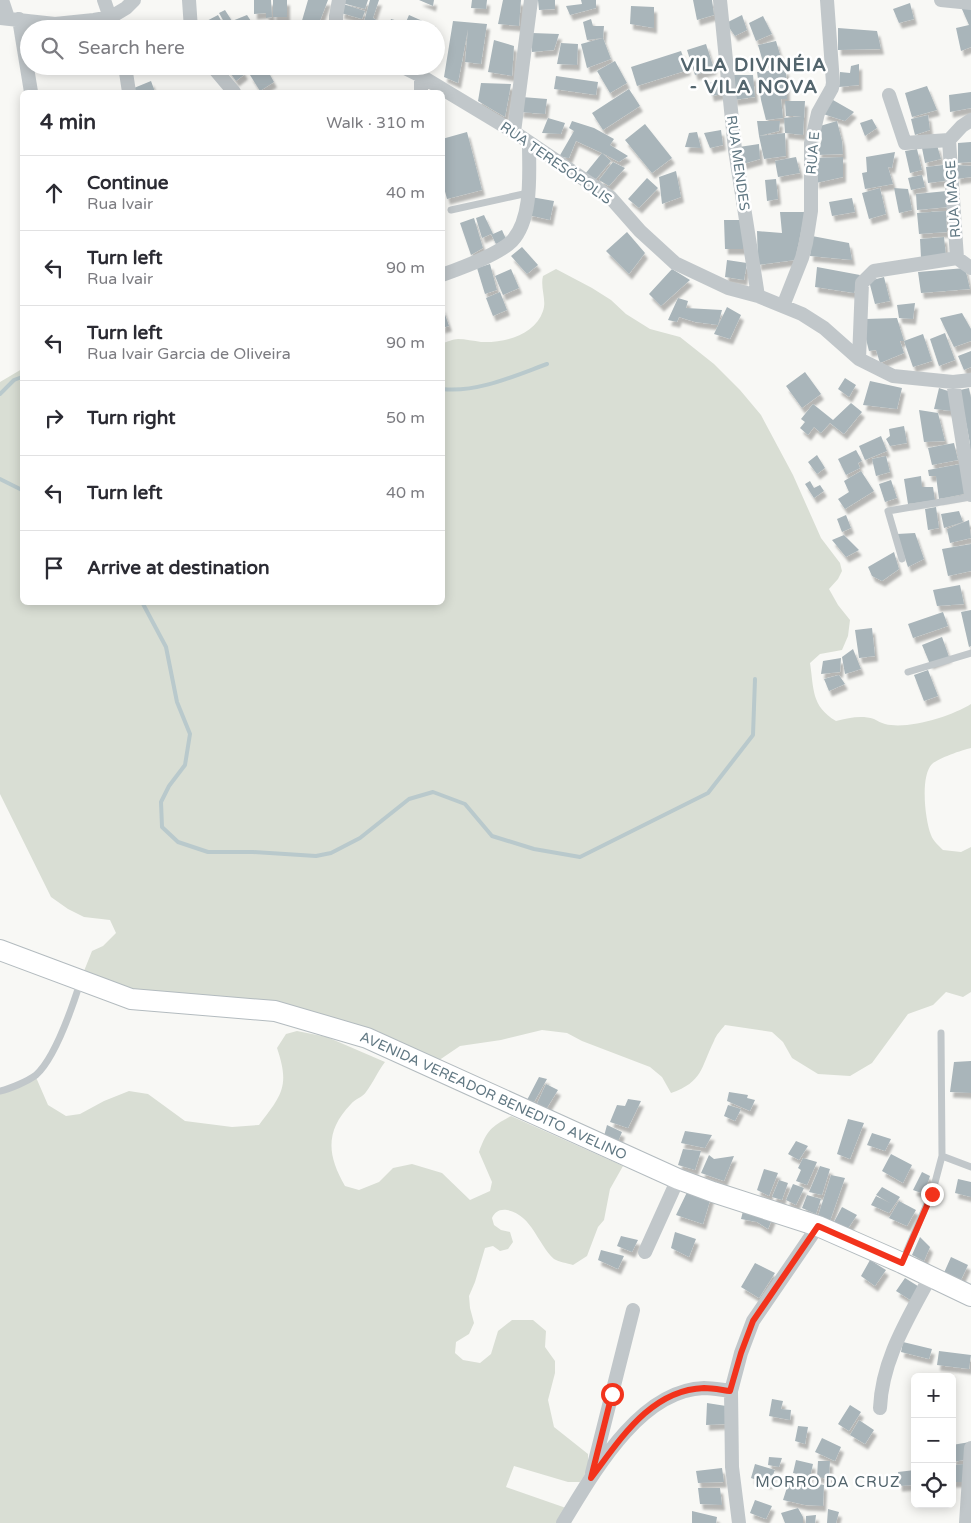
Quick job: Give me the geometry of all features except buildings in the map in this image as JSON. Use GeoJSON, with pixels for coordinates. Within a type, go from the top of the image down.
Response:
{"type":"FeatureCollection","features":[{"type":"Feature","properties":{"kind":"main road","name":"AVENIDA VEREADOR BENEDITO AVELINO"},"geometry":{"type":"LineString","coordinates":[[0,950],[131,999],[275,1011],[367,1038],[678,1179],[818,1226],[971,1296]]}},
{"type":"Feature","properties":{"kind":"street"},"geometry":{"type":"LineString","coordinates":[[2,0],[20,56]]}},
{"type":"Feature","properties":{"kind":"street"},"geometry":{"type":"LineString","coordinates":[[104,0],[111,20]]}},
{"type":"Feature","properties":{"kind":"street"},"geometry":{"type":"LineString","coordinates":[[115,20],[134,0]]}},
{"type":"Feature","properties":{"kind":"street"},"geometry":{"type":"LineString","coordinates":[[189,0],[190,20]]}},
{"type":"Feature","properties":{"kind":"street"},"geometry":{"type":"LineString","coordinates":[[336,20],[339,0]]}},
{"type":"Feature","properties":{"kind":"street"},"geometry":{"type":"LineString","coordinates":[[514,132],[531,0]]}},
{"type":"Feature","properties":{"kind":"street","name":"RUA MENDES"},"geometry":{"type":"LineString","coordinates":[[720,0],[735,150],[758,296]]}},
{"type":"Feature","properties":{"kind":"street","name":"RUA E"},"geometry":{"type":"LineString","coordinates":[[783,306],[806,243],[811,212],[811,143],[818,113],[833,83],[828,0]]}},
{"type":"Feature","properties":{"kind":"street"},"geometry":{"type":"LineString","coordinates":[[942,0],[971,3]]}},
{"type":"Feature","properties":{"kind":"street"},"geometry":{"type":"LineString","coordinates":[[26,75],[30,90]]}},
{"type":"Feature","properties":{"kind":"street"},"geometry":{"type":"LineString","coordinates":[[126,75],[129,90]]}},
{"type":"Feature","properties":{"kind":"street"},"geometry":{"type":"LineString","coordinates":[[220,75],[232,90]]}},
{"type":"Feature","properties":{"kind":"street"},"geometry":{"type":"LineString","coordinates":[[421,76],[421,90]]}},
{"type":"Feature","properties":{"kind":"street","name":"RUA TERESÓPOLIS"},"geometry":{"type":"LineString","coordinates":[[421,76],[444,90]]}},
{"type":"Feature","properties":{"kind":"street","name":"RUA TERESÓPOLIS"},"geometry":{"type":"LineString","coordinates":[[445,90],[514,132],[610,197],[640,231],[675,263],[728,288],[758,296],[802,314],[824,328],[859,358],[893,376],[953,382],[971,380]]}},
{"type":"Feature","properties":{"kind":"street"},"geometry":{"type":"LineString","coordinates":[[889,95],[905,143],[949,140],[962,126],[971,120]]}},
{"type":"Feature","properties":{"kind":"street","name":"RUA MAGE"},"geometry":{"type":"LineString","coordinates":[[949,140],[958,258]]}},
{"type":"Feature","properties":{"kind":"street"},"geometry":{"type":"LineString","coordinates":[[445,274],[493,254],[511,241],[524,221],[528,193],[530,144]]}},
{"type":"Feature","properties":{"kind":"street"},"geometry":{"type":"LineString","coordinates":[[859,358],[862,283],[874,271],[958,258],[971,268]]}},
{"type":"Feature","properties":{"kind":"street"},"geometry":{"type":"LineString","coordinates":[[953,382],[971,496]]}},
{"type":"Feature","properties":{"kind":"street"},"geometry":{"type":"LineString","coordinates":[[645,1252],[678,1179]]}},
{"type":"Feature","properties":{"kind":"street"},"geometry":{"type":"LineString","coordinates":[[740,1523],[732,1467],[730,1391],[753,1321],[818,1226]]}},
{"type":"Feature","properties":{"kind":"street"},"geometry":{"type":"LineString","coordinates":[[880,1408],[881,1391],[891,1352],[930,1277]]}},
{"type":"Feature","properties":{"kind":"street"},"geometry":{"type":"LineString","coordinates":[[591,1478],[633,1310]]}},
{"type":"Feature","properties":{"kind":"street"},"geometry":{"type":"LineString","coordinates":[[562,1523],[591,1478],[625,1434],[649,1409],[664,1399],[683,1392],[704,1388],[730,1391]]}},
{"type":"Feature","properties":{"kind":"street"},"geometry":{"type":"LineString","coordinates":[[966,1523],[971,1448]]}},
{"type":"Feature","properties":{"kind":"lane"},"geometry":{"type":"LineString","coordinates":[[451,210],[528,193]]}},
{"type":"Feature","properties":{"kind":"lane"},"geometry":{"type":"LineString","coordinates":[[902,559],[888,511],[971,496]]}},
{"type":"Feature","properties":{"kind":"lane"},"geometry":{"type":"LineString","coordinates":[[908,672],[971,653]]}},
{"type":"Feature","properties":{"kind":"lane"},"geometry":{"type":"LineString","coordinates":[[0,1091],[8,1090],[36,1075],[52,1052],[72,1009],[80,981]]}},
{"type":"Feature","properties":{"kind":"lane"},"geometry":{"type":"LineString","coordinates":[[902,1263],[933,1190],[942,1156],[941,1033]]}},
{"type":"Feature","properties":{"kind":"lane"},"geometry":{"type":"LineString","coordinates":[[942,1156],[971,1167]]}},
{"type":"Feature","properties":{"kind":"shaded area"},"geometry":{"type":"Polygon","coordinates":[[[556,269],[611,300],[626,314],[650,329],[680,337],[714,364],[761,415],[793,475],[821,538],[840,563],[842,571],[829,589],[838,605],[850,620],[848,636],[842,650],[820,654],[810,663],[815,696],[822,709],[828,715],[836,721],[864,717],[885,724],[905,725],[930,721],[963,709],[971,704],[971,748],[957,752],[932,764],[926,778],[925,798],[929,828],[932,837],[938,845],[943,850],[961,852],[971,847],[971,992],[963,997],[946,992],[933,1005],[908,1014],[872,1063],[850,1076],[818,1074],[792,1058],[783,1042],[772,1032],[725,1025],[716,1037],[700,1073],[682,1089],[671,1093],[662,1077],[650,1067],[582,1041],[567,1033],[542,1030],[501,1040],[460,1046],[429,1067],[367,1038],[80,981],[92,951],[103,946],[116,933],[110,920],[84,917],[51,897],[0,794],[0,382],[20,370],[20,605],[445,605],[445,342],[458,339],[481,342],[500,341],[526,332],[539,319],[543,311],[543,276],[556,269]]]}},
{"type":"Feature","properties":{"kind":"shaded area"},"geometry":{"type":"Polygon","coordinates":[[[297,1031],[327,1037],[385,1062],[365,1094],[353,1102],[343,1114],[333,1134],[332,1154],[345,1186],[359,1190],[379,1182],[393,1168],[412,1164],[442,1173],[470,1200],[490,1191],[492,1182],[479,1152],[491,1130],[511,1116],[623,1166],[610,1189],[604,1220],[598,1227],[587,1256],[573,1265],[554,1259],[528,1223],[516,1213],[504,1210],[494,1214],[492,1218],[494,1225],[501,1230],[510,1232],[513,1242],[508,1249],[500,1251],[493,1246],[485,1248],[469,1296],[474,1323],[469,1334],[456,1342],[455,1353],[463,1360],[480,1363],[491,1354],[498,1331],[512,1320],[533,1320],[546,1331],[545,1347],[555,1361],[555,1373],[548,1400],[554,1427],[588,1454],[588,1470],[580,1482],[568,1482],[514,1466],[506,1487],[566,1508],[557,1523],[0,1523],[0,1091],[35,1075],[48,1105],[66,1116],[80,1114],[104,1101],[129,1091],[148,1094],[185,1121],[232,1127],[259,1125],[282,1090],[283,1072],[277,1048],[286,1034],[297,1031]]]}},
{"type":"Feature","properties":{"kind":"waterway"},"geometry":{"type":"LineString","coordinates":[[445,389],[455,390],[482,386],[547,364]]}},
{"type":"Feature","properties":{"kind":"waterway"},"geometry":{"type":"LineString","coordinates":[[0,394],[14,380],[20,378]]}},
{"type":"Feature","properties":{"kind":"waterway"},"geometry":{"type":"LineString","coordinates":[[0,479],[20,489]]}},
{"type":"Feature","properties":{"kind":"waterway"},"geometry":{"type":"LineString","coordinates":[[144,605],[166,647],[177,702],[190,734],[185,765],[169,786],[161,802],[162,827],[178,842],[208,852],[253,852],[316,856],[331,853],[360,838],[409,799],[433,792],[465,804],[492,836],[534,849],[580,857],[708,793],[753,735],[755,679]]}},
{"type":"Feature","properties":{"kind":"district","name":"VILA DIVINÉIA - VILA NOVA"},"geometry":{"type":"Point","coordinates":[754,76]}},
{"type":"Feature","properties":{"kind":"district","name":"MORRO DA CRUZ"},"geometry":{"type":"Point","coordinates":[828,1482]}},
{"type":"Feature","properties":{"kind":"route"},"geometry":{"type":"LineString","coordinates":[[612,1394],[591,1478],[637,1419],[664,1399],[683,1392],[704,1388],[730,1391],[753,1321],[818,1226],[902,1263],[932,1194]]}}]}
